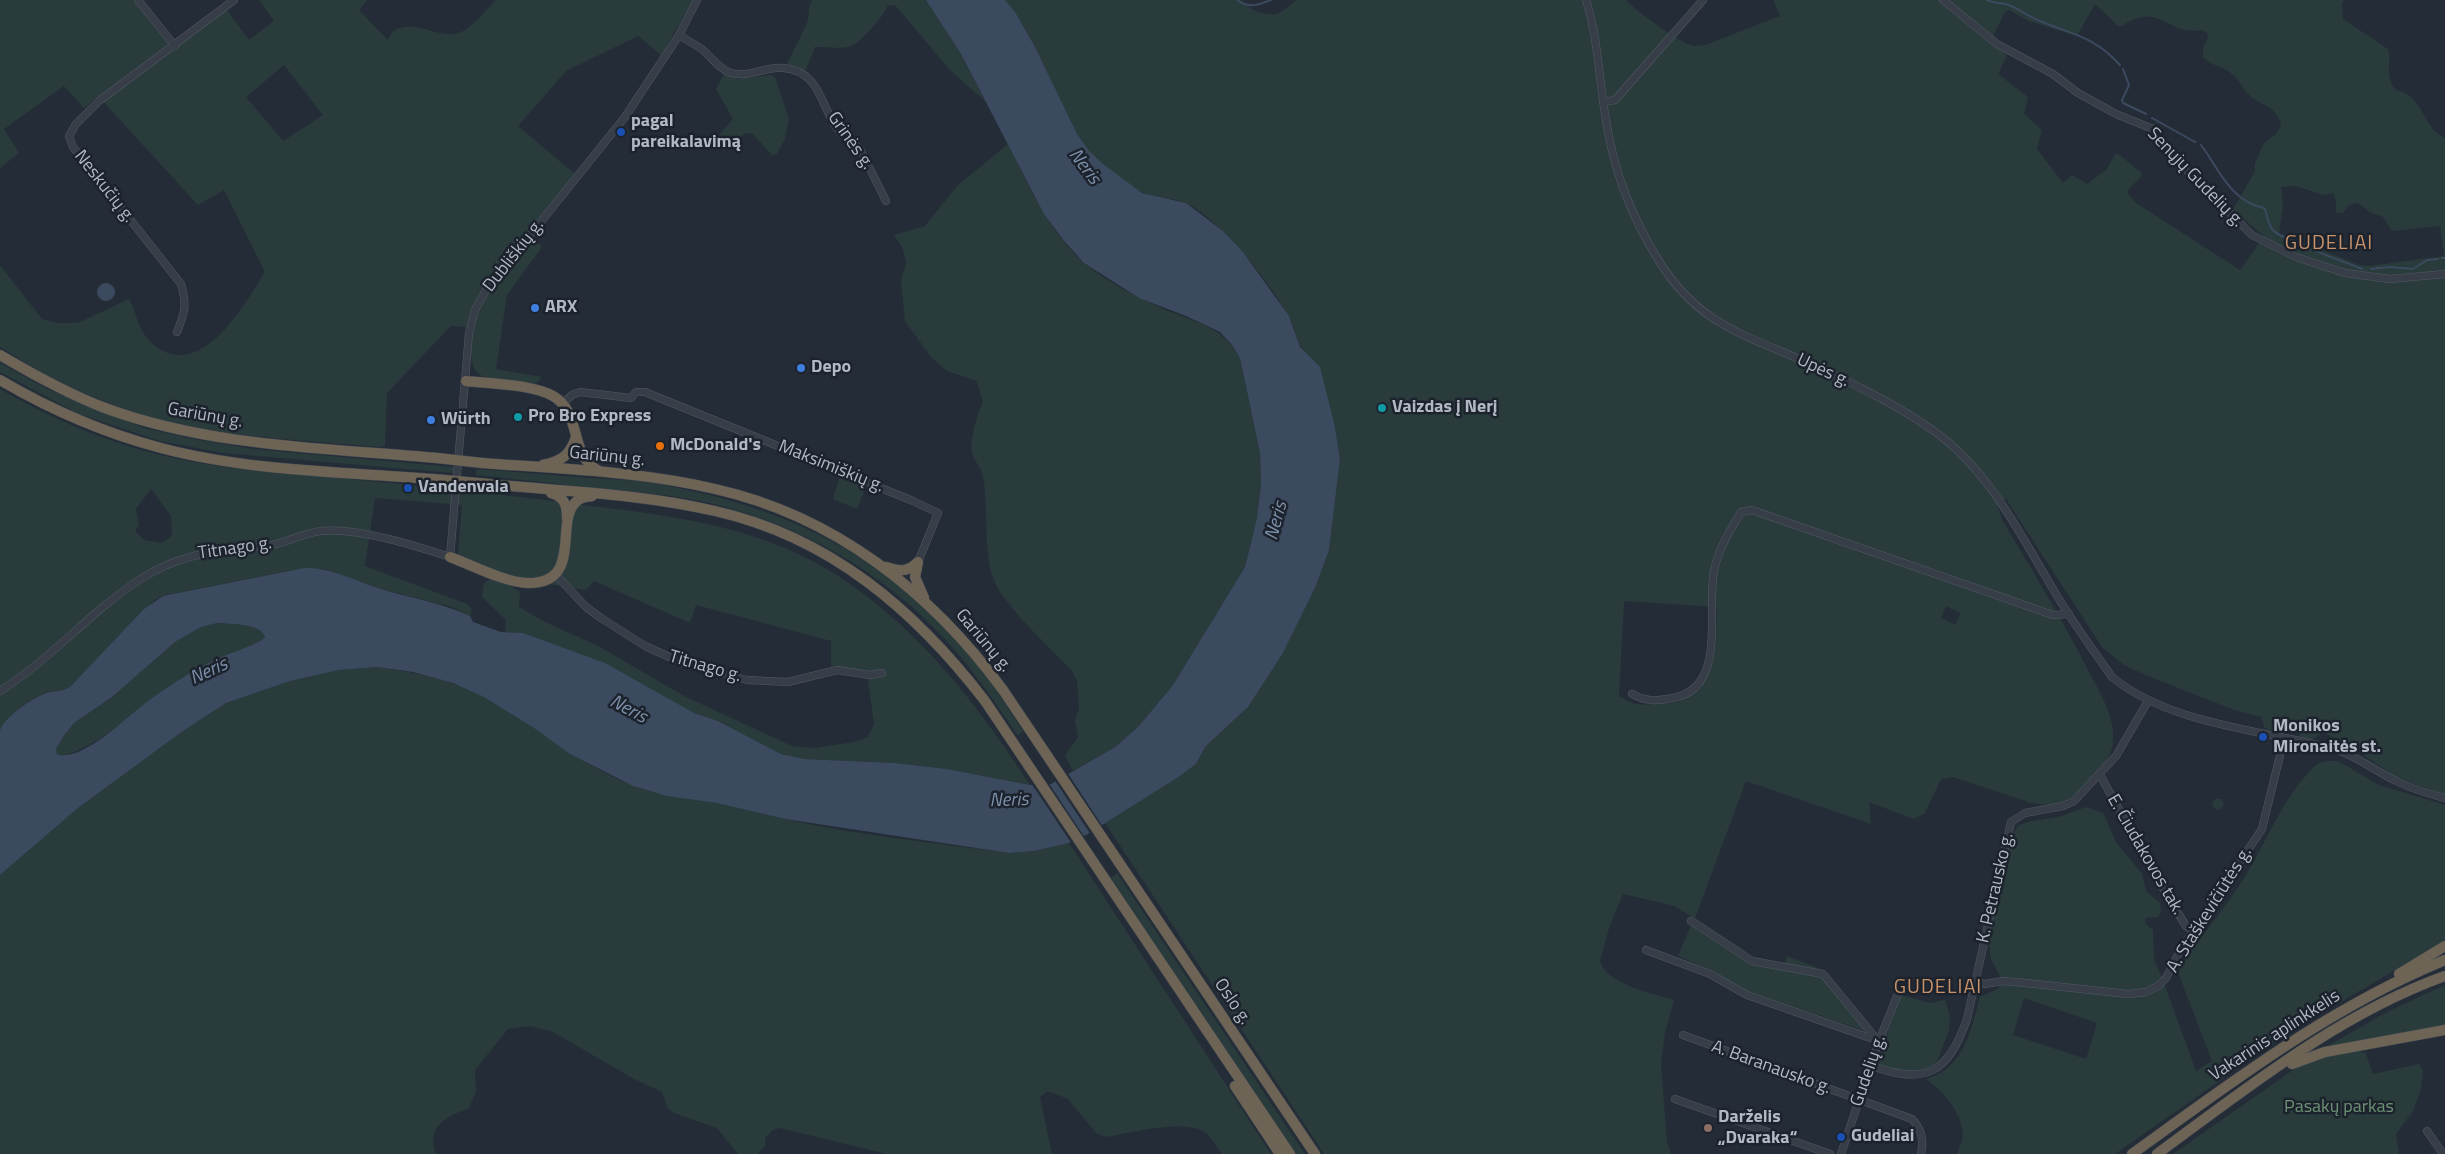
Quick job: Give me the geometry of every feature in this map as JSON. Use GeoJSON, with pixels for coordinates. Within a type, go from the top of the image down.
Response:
{"type":"FeatureCollection","features":[{"type":"Feature","properties":{"kind":"highway","name":"Gariūnų g."},"geometry":{"type":"LineString","coordinates":[[0,355],[45,381],[76,396],[138,419],[175,428],[265,442],[602,473],[687,483],[744,496],[818,526],[840,538],[880,565],[958,632],[980,659],[1030,730],[1121,868]]}},
{"type":"Feature","properties":{"kind":"highway","name":"Gariūnų g."},"geometry":{"type":"LineString","coordinates":[[0,380],[54,410],[90,426],[192,455],[265,465],[660,501],[739,518],[790,537],[841,564],[888,596],[942,648],[985,701],[1146,943]]}},
{"type":"Feature","properties":{"kind":"highway"},"geometry":{"type":"LineString","coordinates":[[466,381],[537,390],[548,394],[562,403],[571,415],[576,437],[585,460],[590,466],[602,473]]}},
{"type":"Feature","properties":{"kind":"highway"},"geometry":{"type":"LineString","coordinates":[[534,467],[562,459],[570,452],[576,437]]}},
{"type":"Feature","properties":{"kind":"highway"},"geometry":{"type":"LineString","coordinates":[[541,489],[560,496],[564,501],[567,508],[568,527]]}},
{"type":"Feature","properties":{"kind":"highway"},"geometry":{"type":"LineString","coordinates":[[450,557],[519,582],[539,581],[554,573],[561,566],[571,508],[575,502],[585,497],[602,495]]}},
{"type":"Feature","properties":{"kind":"highway"},"geometry":{"type":"LineString","coordinates":[[880,565],[902,571],[912,568],[918,562]]}},
{"type":"Feature","properties":{"kind":"highway"},"geometry":{"type":"LineString","coordinates":[[918,562],[915,577],[925,602]]}},
{"type":"Feature","properties":{"kind":"highway","name":"Oslo g."},"geometry":{"type":"LineString","coordinates":[[1121,868],[1315,1154]]}},
{"type":"Feature","properties":{"kind":"highway"},"geometry":{"type":"LineString","coordinates":[[1146,943],[1193,1021],[1280,1154]]}},
{"type":"Feature","properties":{"kind":"highway"},"geometry":{"type":"LineString","coordinates":[[1146,943],[1290,1154]]}},
{"type":"Feature","properties":{"kind":"highway"},"geometry":{"type":"LineString","coordinates":[[2374,993],[2401,973],[2445,946]]}},
{"type":"Feature","properties":{"kind":"highway","name":"Vakarinis aplinkkelis"},"geometry":{"type":"LineString","coordinates":[[2132,1154],[2269,1056],[2341,1011],[2374,993],[2445,960]]}},
{"type":"Feature","properties":{"kind":"highway","name":"Vakarinis aplinkkelis"},"geometry":{"type":"LineString","coordinates":[[2157,1154],[2314,1043],[2367,1013],[2445,976]]}},
{"type":"Feature","properties":{"kind":"highway"},"geometry":{"type":"LineString","coordinates":[[2270,1073],[2325,1052],[2445,1030]]}},
{"type":"Feature","properties":{"kind":"street"},"geometry":{"type":"LineString","coordinates":[[138,0],[175,46],[234,0]]}},
{"type":"Feature","properties":{"kind":"street","name":"Dubliškių g."},"geometry":{"type":"LineString","coordinates":[[450,557],[470,327],[475,310],[486,290],[625,117],[679,35],[697,0]]}},
{"type":"Feature","properties":{"kind":"street","name":"Upės g."},"geometry":{"type":"LineString","coordinates":[[1586,0],[1597,45],[1607,127],[1617,174],[1631,212],[1660,263],[1699,308],[1717,322],[1738,334],[1847,382],[1911,416],[1950,444],[1979,472],[2003,505],[2069,614],[2112,677],[2148,701],[2206,720],[2331,748],[2347,754],[2398,782],[2445,798]]}},
{"type":"Feature","properties":{"kind":"street"},"geometry":{"type":"LineString","coordinates":[[1604,102],[1615,100],[1703,0]]}},
{"type":"Feature","properties":{"kind":"street","name":"Senųjų Gudelių g."},"geometry":{"type":"LineString","coordinates":[[1943,0],[1997,44],[2053,74],[2078,93],[2116,114],[2153,129],[2170,154],[2252,235],[2296,257],[2345,272],[2390,279],[2445,274]]}},
{"type":"Feature","properties":{"kind":"street","name":"Grinės g."},"geometry":{"type":"LineString","coordinates":[[679,35],[699,47],[716,65],[731,73],[749,74],[784,68],[797,71],[808,77],[815,84],[838,130],[846,139],[858,145],[886,201]]}},
{"type":"Feature","properties":{"kind":"street","name":"Neskučių g."},"geometry":{"type":"LineString","coordinates":[[175,46],[94,106],[76,124],[70,136],[73,147],[181,284],[186,300],[185,312],[177,332]]}},
{"type":"Feature","properties":{"kind":"street","name":"Maksimiškių g."},"geometry":{"type":"LineString","coordinates":[[562,403],[572,395],[580,392],[631,398],[636,392],[645,392],[921,504],[938,513],[918,562]]}},
{"type":"Feature","properties":{"kind":"street"},"geometry":{"type":"LineString","coordinates":[[1632,694],[1650,701],[1688,695],[1701,681],[1711,643],[1714,573],[1725,539],[1741,512],[1752,510],[2053,615],[2069,614]]}},
{"type":"Feature","properties":{"kind":"street","name":"Titnago g."},"geometry":{"type":"LineString","coordinates":[[0,691],[126,588],[159,568],[189,556],[221,549],[266,546],[315,532],[332,531],[407,543],[450,557]]}},
{"type":"Feature","properties":{"kind":"street","name":"Titnago g."},"geometry":{"type":"LineString","coordinates":[[554,573],[586,607],[601,618],[645,646],[686,664],[747,680],[788,682],[836,670],[870,675],[882,673]]}},
{"type":"Feature","properties":{"kind":"street","name":"K. Petrausko g."},"geometry":{"type":"LineString","coordinates":[[1872,1066],[1909,1076],[1928,1072],[1940,1066],[1956,1047],[1975,982],[2011,822],[2025,812],[2068,804],[2100,775],[2116,756],[2148,701]]}},
{"type":"Feature","properties":{"kind":"street","name":"A. Staškevičiūtės g."},"geometry":{"type":"LineString","coordinates":[[1975,982],[1991,984],[2010,982],[2128,994],[2146,992],[2158,986],[2166,978],[2193,931],[2262,829],[2284,739]]}},
{"type":"Feature","properties":{"kind":"street","name":"E. Čiudakovos tak."},"geometry":{"type":"LineString","coordinates":[[2100,775],[2169,899],[2186,926],[2193,931]]}},
{"type":"Feature","properties":{"kind":"street"},"geometry":{"type":"LineString","coordinates":[[1691,920],[1752,961],[1823,974],[1877,1040]]}},
{"type":"Feature","properties":{"kind":"street"},"geometry":{"type":"LineString","coordinates":[[1646,950],[1710,974],[1748,995],[1877,1040]]}},
{"type":"Feature","properties":{"kind":"street","name":"Gudelių g."},"geometry":{"type":"LineString","coordinates":[[1840,1154],[1872,1066],[1877,1040],[1900,989]]}},
{"type":"Feature","properties":{"kind":"street","name":"A. Baranausko g."},"geometry":{"type":"LineString","coordinates":[[1683,1035],[1912,1119],[1919,1126],[1922,1135],[1921,1154]]}},
{"type":"Feature","properties":{"kind":"street"},"geometry":{"type":"LineString","coordinates":[[1675,1099],[1830,1154]]}},
{"type":"Feature","properties":{"kind":"street"},"geometry":{"type":"LineString","coordinates":[[2427,1131],[2443,1154]]}},
{"type":"Feature","properties":{"kind":"green space"},"geometry":{"type":"Polygon","coordinates":[[[0,0],[133,0],[174,50],[226,9],[249,40],[274,21],[259,0],[367,0],[359,10],[388,40],[392,32],[412,27],[440,33],[458,33],[472,25],[496,0],[693,0],[661,55],[638,36],[566,71],[518,126],[575,174],[484,286],[473,305],[467,327],[451,326],[387,393],[385,446],[280,439],[215,431],[150,417],[103,401],[73,388],[43,373],[0,347],[0,265],[42,319],[57,323],[78,323],[129,299],[145,335],[154,345],[171,354],[188,354],[205,347],[220,335],[246,302],[265,272],[224,190],[198,205],[98,96],[84,108],[64,86],[4,129],[19,153],[0,168],[0,0]],[[284,65],[246,97],[283,141],[323,115],[284,65]]]}},
{"type":"Feature","properties":{"kind":"green space"},"geometry":{"type":"Polygon","coordinates":[[[812,0],[926,0],[961,54],[985,101],[950,70],[895,5],[888,5],[877,22],[862,38],[851,46],[839,48],[815,47],[806,69],[801,71],[787,64],[808,21],[812,0]]]}},
{"type":"Feature","properties":{"kind":"green space"},"geometry":{"type":"Polygon","coordinates":[[[1005,0],[1242,0],[1253,10],[1274,14],[1279,13],[1296,0],[1626,0],[1658,26],[1687,44],[1694,46],[1705,45],[1780,16],[1773,0],[2344,0],[2342,4],[2343,19],[2388,49],[2389,75],[2392,85],[2396,90],[2412,98],[2431,127],[2445,138],[2445,795],[2396,777],[2365,756],[2357,747],[2333,743],[2330,735],[2322,733],[2312,740],[2301,738],[2297,728],[2289,726],[2284,734],[2264,728],[2262,717],[2237,711],[2124,665],[2102,647],[2006,499],[1997,503],[2002,520],[2066,629],[2101,694],[2109,713],[2112,723],[2113,744],[2104,764],[2077,794],[2063,801],[2048,804],[2032,803],[1953,777],[1941,779],[1925,813],[1914,819],[1869,802],[1871,824],[1746,781],[1695,918],[1750,956],[1785,964],[1787,956],[1816,967],[1869,1032],[1747,991],[1711,970],[1678,956],[1694,918],[1674,906],[1623,894],[1609,928],[1600,961],[1604,969],[1611,976],[1621,982],[1631,987],[1674,1000],[1665,1033],[1661,1064],[1667,1142],[1671,1154],[1324,1154],[1105,823],[1196,764],[1205,747],[1248,707],[1283,653],[1315,588],[1329,550],[1340,460],[1335,427],[1321,379],[1321,373],[1300,345],[1289,317],[1271,288],[1243,253],[1213,222],[1198,210],[1185,203],[1141,192],[1121,180],[1095,158],[1078,136],[1044,65],[1014,12],[1005,0]],[[2095,4],[2077,36],[2029,21],[2009,10],[2005,12],[1990,42],[2007,55],[1998,74],[2028,97],[2024,114],[2042,130],[2037,149],[2063,183],[2072,175],[2087,184],[2106,170],[2115,155],[2118,154],[2142,173],[2141,177],[2128,190],[2128,194],[2136,203],[2240,270],[2264,236],[2233,210],[2255,171],[2255,163],[2264,143],[2275,135],[2281,126],[2276,114],[2248,94],[2230,72],[2203,57],[2203,47],[2208,38],[2207,33],[2202,30],[2179,28],[2155,17],[2146,16],[2118,26],[2095,4]],[[2296,186],[2281,187],[2283,205],[2279,233],[2359,265],[2369,266],[2444,256],[2440,226],[2392,231],[2383,217],[2370,212],[2358,203],[2349,205],[2343,213],[2336,213],[2336,201],[2333,193],[2323,195],[2296,186]],[[1624,601],[1619,696],[1634,703],[1647,705],[1678,702],[1692,695],[1703,685],[1714,657],[1717,607],[1624,601]],[[1946,606],[1941,618],[1955,625],[1961,613],[1946,606]]]}},
{"type":"Feature","properties":{"kind":"green space"},"geometry":{"type":"Polygon","coordinates":[[[724,74],[738,79],[771,75],[775,77],[789,119],[785,139],[777,154],[772,155],[752,133],[746,133],[723,151],[714,141],[733,119],[716,89],[724,74]]]}},
{"type":"Feature","properties":{"kind":"green space"},"geometry":{"type":"Polygon","coordinates":[[[1008,144],[1049,222],[1083,262],[1112,283],[1133,295],[1217,332],[1233,347],[1240,358],[1260,453],[1261,483],[1257,519],[1245,567],[1173,685],[1138,727],[1115,747],[1073,771],[1065,755],[1078,737],[1075,720],[1079,709],[1077,681],[1072,671],[1027,625],[1005,598],[997,586],[989,563],[985,489],[981,471],[972,453],[974,427],[983,402],[977,381],[947,371],[931,357],[905,321],[901,280],[906,264],[903,249],[894,235],[925,226],[957,186],[1008,144]]]}},
{"type":"Feature","properties":{"kind":"green space"},"geometry":{"type":"Polygon","coordinates":[[[532,238],[542,247],[507,295],[496,369],[542,377],[535,384],[487,378],[476,371],[472,361],[471,350],[477,318],[491,289],[532,238]]]}},
{"type":"Feature","properties":{"kind":"green space"},"geometry":{"type":"Polygon","coordinates":[[[0,363],[47,389],[144,428],[193,439],[253,449],[453,467],[453,473],[223,453],[160,441],[79,414],[0,372],[0,363]]]}},
{"type":"Feature","properties":{"kind":"green space"},"geometry":{"type":"Polygon","coordinates":[[[0,389],[66,423],[112,441],[183,460],[245,470],[471,491],[652,514],[712,525],[770,542],[825,568],[887,612],[940,665],[965,694],[988,723],[1030,785],[947,769],[895,763],[804,759],[781,754],[718,721],[694,713],[523,633],[505,632],[506,620],[482,597],[484,583],[490,579],[505,582],[520,592],[519,607],[543,621],[600,647],[684,696],[792,746],[814,748],[855,742],[868,737],[874,724],[867,673],[831,666],[831,641],[696,605],[690,623],[594,581],[586,590],[524,580],[461,559],[458,555],[462,505],[375,498],[365,566],[467,604],[472,609],[470,616],[452,607],[378,588],[325,569],[288,571],[163,596],[155,600],[70,687],[40,695],[14,713],[0,730],[0,389]],[[151,489],[136,509],[139,525],[135,531],[144,540],[161,543],[172,536],[171,516],[151,489]]]}},
{"type":"Feature","properties":{"kind":"green space"},"geometry":{"type":"Polygon","coordinates":[[[477,469],[636,481],[698,492],[742,504],[785,519],[825,538],[863,560],[899,586],[934,616],[983,670],[1023,731],[1018,736],[961,658],[917,612],[867,572],[812,540],[753,515],[708,503],[679,497],[475,475],[477,469]]]}},
{"type":"Feature","properties":{"kind":"green space"},"geometry":{"type":"Polygon","coordinates":[[[842,477],[866,486],[857,509],[833,499],[839,479],[842,477]]]}},
{"type":"Feature","properties":{"kind":"green space"},"geometry":{"type":"Polygon","coordinates":[[[217,623],[252,627],[263,633],[265,638],[186,677],[97,741],[64,756],[57,754],[56,749],[74,723],[112,697],[175,642],[201,627],[217,623]]]}},
{"type":"Feature","properties":{"kind":"green space"},"geometry":{"type":"Polygon","coordinates":[[[377,667],[405,671],[459,685],[504,708],[595,767],[634,786],[655,793],[719,803],[840,830],[1009,853],[1034,851],[1069,843],[1271,1154],[1222,1154],[1205,1132],[1196,1128],[1157,1128],[1106,1137],[1096,1133],[1068,1099],[1048,1091],[1040,1097],[1052,1154],[887,1154],[780,1128],[773,1130],[765,1138],[765,1146],[758,1154],[738,1154],[717,1128],[674,1113],[668,1109],[662,1092],[634,1079],[553,1032],[531,1026],[508,1029],[475,1070],[476,1092],[469,1108],[453,1115],[440,1124],[434,1136],[436,1154],[0,1154],[0,875],[78,808],[183,731],[226,703],[290,681],[339,670],[377,667]]]}},
{"type":"Feature","properties":{"kind":"green space"},"geometry":{"type":"Polygon","coordinates":[[[2338,761],[2379,785],[2445,805],[2445,941],[2291,1031],[2115,1154],[1957,1154],[1963,1135],[1959,1118],[1945,1096],[1926,1079],[1944,1071],[1952,1064],[1964,1047],[1972,1027],[1980,997],[1999,988],[2000,976],[1991,959],[1989,944],[2010,837],[2019,825],[2031,821],[2059,817],[2086,807],[2103,813],[2116,842],[2142,874],[2146,891],[2160,903],[2161,911],[2158,917],[2145,918],[2146,924],[2153,930],[2154,960],[2196,1071],[2212,1061],[2179,975],[2180,966],[2243,880],[2284,806],[2303,778],[2319,763],[2338,761]],[[2024,998],[2013,1035],[2086,1059],[2097,1023],[2024,998]]]}},
{"type":"Feature","properties":{"kind":"green space"},"geometry":{"type":"Polygon","coordinates":[[[2218,798],[2224,804],[2218,810],[2212,804],[2218,798]]]}},
{"type":"Feature","properties":{"kind":"green space"},"geometry":{"type":"Polygon","coordinates":[[[1117,873],[1305,1154],[1296,1154],[1111,878],[1117,873]]]}},
{"type":"Feature","properties":{"kind":"green space"},"geometry":{"type":"Polygon","coordinates":[[[2445,985],[2445,1025],[2324,1048],[2387,1012],[2445,985]]]}},
{"type":"Feature","properties":{"kind":"green space"},"geometry":{"type":"Polygon","coordinates":[[[1901,995],[1930,1003],[1945,1000],[1950,1016],[1949,1030],[1937,1062],[1928,1068],[1913,1072],[1900,1072],[1878,1065],[1877,1062],[1901,995]]]}},
{"type":"Feature","properties":{"kind":"green space","name":"Pasakų parkas"},"geometry":{"type":"Polygon","coordinates":[[[2360,1049],[2361,1053],[2365,1052],[2373,1074],[2419,1064],[2423,1070],[2421,1090],[2413,1111],[2396,1134],[2399,1154],[2173,1154],[2303,1063],[2360,1049]]]}},
{"type":"Feature","properties":{"kind":"water","name":"Neris"},"geometry":{"type":"Polygon","coordinates":[[[926,0],[1005,0],[1015,12],[1034,45],[1077,134],[1089,151],[1142,193],[1186,203],[1223,231],[1243,252],[1289,316],[1300,347],[1320,367],[1335,427],[1340,460],[1329,550],[1315,588],[1283,653],[1248,707],[1205,747],[1196,764],[1088,834],[1069,843],[1034,851],[1009,853],[785,819],[717,803],[667,796],[633,786],[570,754],[534,728],[484,697],[453,683],[413,672],[377,667],[339,670],[290,681],[226,703],[183,731],[78,808],[0,875],[0,730],[7,719],[41,695],[70,687],[144,609],[163,596],[304,568],[333,572],[378,588],[448,607],[470,616],[473,622],[501,632],[523,633],[605,663],[694,713],[718,721],[781,754],[804,759],[895,763],[947,769],[1030,785],[1051,784],[1115,747],[1138,727],[1173,685],[1245,567],[1257,518],[1261,484],[1260,453],[1240,358],[1232,345],[1220,332],[1186,316],[1139,298],[1084,263],[1064,241],[1044,214],[961,54],[926,0]],[[217,623],[201,627],[175,642],[112,697],[74,723],[56,749],[57,754],[74,753],[94,744],[145,703],[177,681],[216,660],[265,638],[263,633],[252,627],[217,623]]]}},
{"type":"Feature","properties":{"kind":"water"},"geometry":{"type":"Polygon","coordinates":[[[106,283],[112,286],[115,292],[112,298],[106,301],[100,298],[97,292],[100,286],[106,283]]]}},
{"type":"Feature","properties":{"kind":"pier"},"geometry":{"type":"Polygon","coordinates":[[[1067,772],[1103,827],[1091,835],[1054,779],[1067,772]]]}},
{"type":"Feature","properties":{"kind":"pier"},"geometry":{"type":"Polygon","coordinates":[[[1048,782],[1085,838],[1072,844],[1031,783],[1048,782]]]}},
{"type":"Feature","properties":{"kind":"waterway"},"geometry":{"type":"LineString","coordinates":[[1237,0],[1250,5],[1258,5],[1271,0]]}},
{"type":"Feature","properties":{"kind":"waterway"},"geometry":{"type":"LineString","coordinates":[[1987,0],[2009,5],[2036,19],[2083,37],[2101,48],[2120,65]]}},
{"type":"Feature","properties":{"kind":"waterway"},"geometry":{"type":"LineString","coordinates":[[2123,69],[2129,85],[2122,100],[2123,103],[2146,114]]}},
{"type":"Feature","properties":{"kind":"waterway"},"geometry":{"type":"LineString","coordinates":[[2152,118],[2195,142]]}},
{"type":"Feature","properties":{"kind":"waterway"},"geometry":{"type":"LineString","coordinates":[[2201,145],[2234,192],[2253,205],[2264,208],[2270,227],[2278,234],[2300,245],[2362,269]]}},
{"type":"Feature","properties":{"kind":"waterway"},"geometry":{"type":"LineString","coordinates":[[2371,269],[2390,267],[2413,269],[2427,260],[2438,259]]}},
{"type":"Feature","properties":{"kind":"place","name":"pagal pareikalavimą"},"geometry":{"type":"Point","coordinates":[621,132]}},
{"type":"Feature","properties":{"kind":"place","name":"ARX"},"geometry":{"type":"Point","coordinates":[535,308]}},
{"type":"Feature","properties":{"kind":"place","name":"Depo"},"geometry":{"type":"Point","coordinates":[801,368]}},
{"type":"Feature","properties":{"kind":"place","name":"Vaizdas į Nerį"},"geometry":{"type":"Point","coordinates":[1382,408]}},
{"type":"Feature","properties":{"kind":"place","name":"Pro Bro Express"},"geometry":{"type":"Point","coordinates":[518,417]}},
{"type":"Feature","properties":{"kind":"place","name":"Würth"},"geometry":{"type":"Point","coordinates":[431,420]}},
{"type":"Feature","properties":{"kind":"place","name":"McDonald's"},"geometry":{"type":"Point","coordinates":[660,446]}},
{"type":"Feature","properties":{"kind":"place","name":"Vandenvala"},"geometry":{"type":"Point","coordinates":[408,488]}},
{"type":"Feature","properties":{"kind":"place","name":"Monikos Mironaitės st."},"geometry":{"type":"Point","coordinates":[2263,737]}},
{"type":"Feature","properties":{"kind":"place","name":"Darželis „Dvaraka“"},"geometry":{"type":"Point","coordinates":[1708,1128]}},
{"type":"Feature","properties":{"kind":"place","name":"Gudeliai"},"geometry":{"type":"Point","coordinates":[1841,1137]}},
{"type":"Feature","properties":{"kind":"district","name":"GUDELIAI"},"geometry":{"type":"Point","coordinates":[2329,244]}},
{"type":"Feature","properties":{"kind":"district","name":"GUDELIAI"},"geometry":{"type":"Point","coordinates":[1938,988]}}]}
